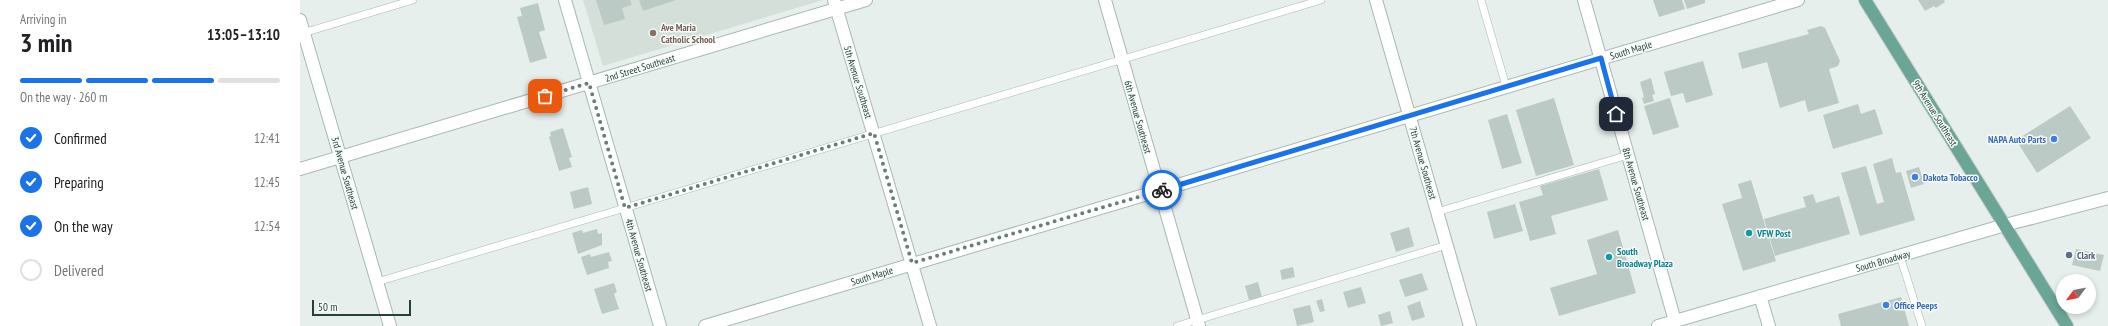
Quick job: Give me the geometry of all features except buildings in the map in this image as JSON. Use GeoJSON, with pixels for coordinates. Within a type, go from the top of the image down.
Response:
{"type":"FeatureCollection","features":[{"type":"Feature","properties":{"kind":"main road","name":"9th Avenue Southeast"},"geometry":{"type":"LineString","coordinates":[[1865,0],[2067,326]]}},
{"type":"Feature","properties":{"kind":"street","name":"4th Avenue Southeast"},"geometry":{"type":"LineString","coordinates":[[565,0],[660,326]]}},
{"type":"Feature","properties":{"kind":"street","name":"2nd Street Southeast"},"geometry":{"type":"LineString","coordinates":[[300,169],[589,83],[835,4],[866,0]]}},
{"type":"Feature","properties":{"kind":"street","name":"6th Avenue Southeast"},"geometry":{"type":"LineString","coordinates":[[1105,0],[1198,323]]}},
{"type":"Feature","properties":{"kind":"street","name":"7th Avenue Southeast"},"geometry":{"type":"LineString","coordinates":[[1376,0],[1470,326]]}},
{"type":"Feature","properties":{"kind":"street","name":"8th Avenue Southeast"},"geometry":{"type":"LineString","coordinates":[[1584,0],[1675,321]]}},
{"type":"Feature","properties":{"kind":"street","name":"South Maple"},"geometry":{"type":"LineString","coordinates":[[705,326],[912,263],[1159,191],[1506,86],[1798,0]]}},
{"type":"Feature","properties":{"kind":"street","name":"5th Avenue Southeast"},"geometry":{"type":"LineString","coordinates":[[835,4],[930,326]]}},
{"type":"Feature","properties":{"kind":"street","name":"3rd Avenue Southeast"},"geometry":{"type":"LineString","coordinates":[[300,20],[302,33],[390,326]]}},
{"type":"Feature","properties":{"kind":"street","name":"South Broadway"},"geometry":{"type":"LineString","coordinates":[[1658,326],[2005,226],[2108,198]]}},
{"type":"Feature","properties":{"kind":"street"},"geometry":{"type":"LineString","coordinates":[[1760,296],[1769,326]]}},
{"type":"Feature","properties":{"kind":"lane"},"geometry":{"type":"LineString","coordinates":[[302,33],[413,0]]}},
{"type":"Feature","properties":{"kind":"lane"},"geometry":{"type":"LineString","coordinates":[[377,282],[1321,0]]}},
{"type":"Feature","properties":{"kind":"lane"},"geometry":{"type":"LineString","coordinates":[[1481,0],[1506,86]]}},
{"type":"Feature","properties":{"kind":"lane"},"geometry":{"type":"LineString","coordinates":[[1437,212],[1628,155]]}},
{"type":"Feature","properties":{"kind":"lane"},"geometry":{"type":"LineString","coordinates":[[1177,326],[1198,323],[1447,245]]}},
{"type":"Feature","properties":{"kind":"lane"},"geometry":{"type":"LineString","coordinates":[[1900,256],[1922,326]]}},
{"type":"Feature","properties":{"kind":"shaded area","name":"Ave Maria Catholic School"},"geometry":{"type":"Polygon","coordinates":[[[583,0],[823,0],[603,66],[583,0]]]}},
{"type":"Feature","properties":{"kind":"way so far"},"geometry":{"type":"LineString","coordinates":[[545,96],[589,83],[625,208],[874,133],[912,263],[1162,190]]}},
{"type":"Feature","properties":{"kind":"place","name":"Ave Maria Catholic School"},"geometry":{"type":"Point","coordinates":[653,33]}},
{"type":"Feature","properties":{"kind":"place","name":"NAPA Auto Parts"},"geometry":{"type":"Point","coordinates":[2054,139]}},
{"type":"Feature","properties":{"kind":"place","name":"Dakota Tobacco"},"geometry":{"type":"Point","coordinates":[1915,177]}},
{"type":"Feature","properties":{"kind":"place","name":"VFW Post"},"geometry":{"type":"Point","coordinates":[1749,233]}},
{"type":"Feature","properties":{"kind":"place","name":"Clark"},"geometry":{"type":"Point","coordinates":[2069,255]}},
{"type":"Feature","properties":{"kind":"place","name":"South Broadway Plaza"},"geometry":{"type":"Point","coordinates":[1609,257]}},
{"type":"Feature","properties":{"kind":"place","name":"Office Peeps"},"geometry":{"type":"Point","coordinates":[1886,305]}},
{"type":"Feature","properties":{"kind":"route"},"geometry":{"type":"LineString","coordinates":[[1162,190],[1601,58],[1616,114]]}}]}
